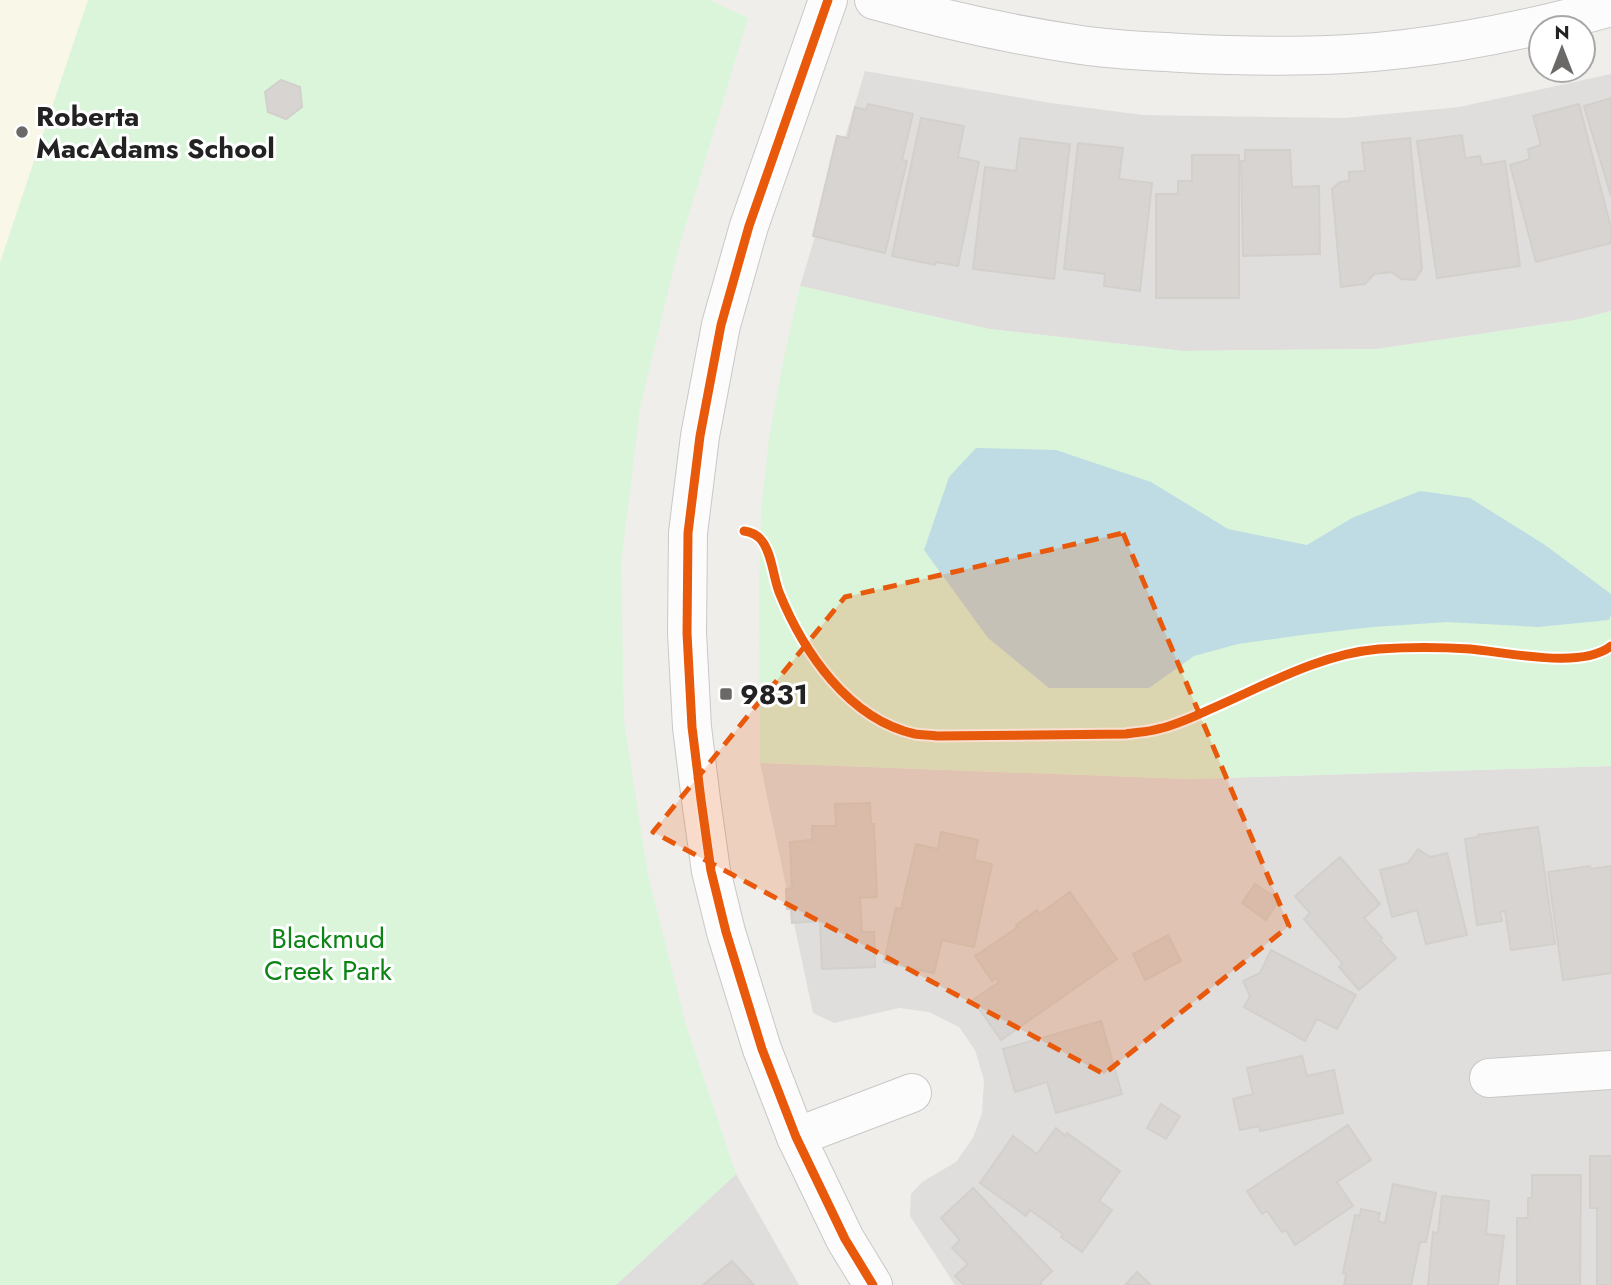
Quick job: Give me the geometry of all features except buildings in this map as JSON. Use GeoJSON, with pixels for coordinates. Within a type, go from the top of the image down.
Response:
{"type":"FeatureCollection","features":[{"type":"Feature","properties":{"kind":"street"},"geometry":{"type":"LineString","coordinates":[[828,0],[749,226],[721,324],[700,436],[688,533],[687,633],[692,727],[712,871],[726,932],[762,1049],[796,1137],[845,1239],[873,1285]]}},
{"type":"Feature","properties":{"kind":"street"},"geometry":{"type":"LineString","coordinates":[[874,0],[998,31],[1084,46],[1239,56],[1340,54],[1403,49],[1492,35],[1575,17],[1611,6]]}},
{"type":"Feature","properties":{"kind":"street"},"geometry":{"type":"LineString","coordinates":[[1489,1078],[1611,1070]]}},
{"type":"Feature","properties":{"kind":"street"},"geometry":{"type":"LineString","coordinates":[[796,1137],[912,1093]]}},
{"type":"Feature","properties":{"kind":"highlighted area"},"geometry":{"type":"Polygon","coordinates":[[[1123,533],[1289,926],[1104,1074],[653,832],[845,597],[1123,533]]]}},
{"type":"Feature","properties":{"kind":"shaded area","name":"Roberta MacAdams School"},"geometry":{"type":"Polygon","coordinates":[[[0,0],[88,0],[0,263],[0,0]]]}},
{"type":"Feature","properties":{"kind":"shaded area"},"geometry":{"type":"Polygon","coordinates":[[[865,71],[1051,103],[1143,115],[1345,118],[1459,107],[1565,84],[1597,84],[1597,77],[1611,74],[1611,311],[1576,320],[1377,349],[1183,351],[989,329],[800,286],[865,71]]]}},
{"type":"Feature","properties":{"kind":"shaded area"},"geometry":{"type":"Polygon","coordinates":[[[760,763],[1188,779],[1611,766],[1611,1285],[955,1285],[910,1216],[911,1194],[922,1182],[956,1162],[973,1138],[982,1113],[984,1080],[975,1050],[959,1027],[929,1012],[899,1008],[834,1023],[813,1013],[760,763]]]}},
{"type":"Feature","properties":{"kind":"shaded area"},"geometry":{"type":"Polygon","coordinates":[[[736,1174],[799,1285],[616,1285],[736,1174]]]}},
{"type":"Feature","properties":{"kind":"green space","name":"Blackmud Creek Park"},"geometry":{"type":"Polygon","coordinates":[[[88,0],[710,0],[748,18],[677,254],[640,408],[621,563],[624,721],[648,875],[686,1025],[736,1174],[616,1285],[0,1285],[0,263],[88,0]]]}},
{"type":"Feature","properties":{"kind":"green space"},"geometry":{"type":"Polygon","coordinates":[[[800,286],[989,329],[1183,351],[1377,349],[1576,320],[1611,311],[1611,766],[1188,779],[760,763],[761,512],[769,438],[800,286]]]}},
{"type":"Feature","properties":{"kind":"water"},"geometry":{"type":"Polygon","coordinates":[[[976,448],[1056,450],[1151,482],[1228,529],[1307,545],[1352,518],[1420,491],[1470,498],[1545,545],[1611,594],[1611,615],[1609,620],[1538,627],[1447,622],[1302,635],[1238,644],[1194,656],[1149,688],[1049,688],[988,638],[924,550],[949,477],[976,448]]]}},
{"type":"Feature","properties":{"kind":"cycle path"},"geometry":{"type":"LineString","coordinates":[[828,0],[749,226],[721,325],[700,436],[688,533],[687,633],[692,727],[701,800],[711,871],[726,932],[762,1049],[796,1137],[845,1239],[873,1285]]}},
{"type":"Feature","properties":{"kind":"cycle path"},"geometry":{"type":"LineString","coordinates":[[744,531],[756,535],[765,546],[779,592],[789,614],[801,637],[831,680],[869,714],[891,726],[915,734],[1126,734],[1179,723],[1294,672],[1357,652],[1424,647],[1563,658],[1582,657],[1611,646]]}},
{"type":"Feature","properties":{"kind":"place","name":"Roberta MacAdams School"},"geometry":{"type":"Point","coordinates":[22,132]}},
{"type":"Feature","properties":{"kind":"place","name":"9831"},"geometry":{"type":"Point","coordinates":[726,694]}}]}
